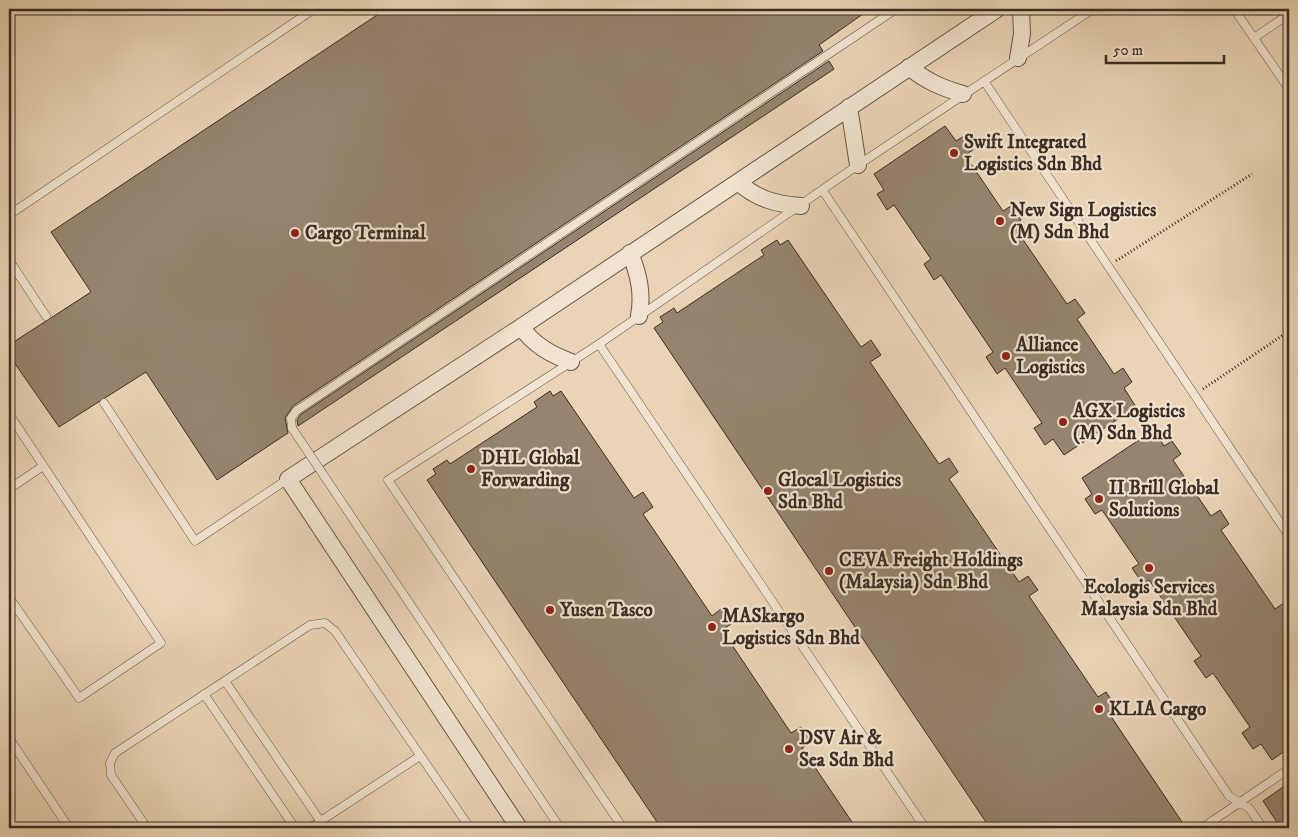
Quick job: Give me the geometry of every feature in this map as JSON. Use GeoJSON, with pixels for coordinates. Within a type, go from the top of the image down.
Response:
{"type":"FeatureCollection","features":[{"type":"Feature","properties":{"kind":"street"},"geometry":{"type":"LineString","coordinates":[[1018,58],[1022,34],[1021,9]]}},
{"type":"Feature","properties":{"kind":"street"},"geometry":{"type":"LineString","coordinates":[[519,828],[288,479],[738,182],[909,67],[988,11]]}},
{"type":"Feature","properties":{"kind":"street"},"geometry":{"type":"LineString","coordinates":[[909,67],[925,80],[942,88],[963,94]]}},
{"type":"Feature","properties":{"kind":"street"},"geometry":{"type":"LineString","coordinates":[[849,107],[858,164]]}},
{"type":"Feature","properties":{"kind":"street"},"geometry":{"type":"LineString","coordinates":[[738,182],[750,193],[764,200],[801,206]]}},
{"type":"Feature","properties":{"kind":"street"},"geometry":{"type":"LineString","coordinates":[[630,254],[640,282],[642,300],[639,316]]}},
{"type":"Feature","properties":{"kind":"street"},"geometry":{"type":"LineString","coordinates":[[521,327],[542,349],[571,362]]}},
{"type":"Feature","properties":{"kind":"lane"},"geometry":{"type":"LineString","coordinates":[[9,215],[314,9]]}},
{"type":"Feature","properties":{"kind":"lane"},"geometry":{"type":"LineString","coordinates":[[560,828],[292,428],[291,418],[296,410],[896,9]]}},
{"type":"Feature","properties":{"kind":"lane"},"geometry":{"type":"LineString","coordinates":[[623,828],[388,480],[599,344],[801,206],[858,164],[1093,9]]}},
{"type":"Feature","properties":{"kind":"lane"},"geometry":{"type":"LineString","coordinates":[[1234,9],[1289,89]]}},
{"type":"Feature","properties":{"kind":"lane"},"geometry":{"type":"LineString","coordinates":[[1254,38],[1289,14]]}},
{"type":"Feature","properties":{"kind":"lane"},"geometry":{"type":"LineString","coordinates":[[984,80],[1289,536]]}},
{"type":"Feature","properties":{"kind":"lane"},"geometry":{"type":"LineString","coordinates":[[823,190],[1229,796],[1249,808],[1263,828]]}},
{"type":"Feature","properties":{"kind":"lane"},"geometry":{"type":"LineString","coordinates":[[9,260],[46,316]]}},
{"type":"Feature","properties":{"kind":"lane"},"geometry":{"type":"LineString","coordinates":[[599,344],[925,828]]}},
{"type":"Feature","properties":{"kind":"lane"},"geometry":{"type":"LineString","coordinates":[[104,403],[195,541],[288,479]]}},
{"type":"Feature","properties":{"kind":"lane"},"geometry":{"type":"LineString","coordinates":[[9,414],[160,643],[80,698],[9,597]]}},
{"type":"Feature","properties":{"kind":"lane"},"geometry":{"type":"LineString","coordinates":[[9,489],[43,466]]}},
{"type":"Feature","properties":{"kind":"lane"},"geometry":{"type":"LineString","coordinates":[[147,828],[111,775],[110,763],[115,753],[310,624],[325,623],[335,631],[470,828]]}},
{"type":"Feature","properties":{"kind":"lane"},"geometry":{"type":"LineString","coordinates":[[225,681],[323,825]]}},
{"type":"Feature","properties":{"kind":"lane"},"geometry":{"type":"LineString","coordinates":[[204,694],[295,828]]}},
{"type":"Feature","properties":{"kind":"lane"},"geometry":{"type":"LineString","coordinates":[[9,738],[69,828]]}},
{"type":"Feature","properties":{"kind":"lane"},"geometry":{"type":"LineString","coordinates":[[310,828],[323,825],[420,756]]}},
{"type":"Feature","properties":{"kind":"lane"},"geometry":{"type":"LineString","coordinates":[[1202,828],[1289,769]]}},
{"type":"Feature","properties":{"kind":"path"},"geometry":{"type":"LineString","coordinates":[[1108,266],[1252,174]]}},
{"type":"Feature","properties":{"kind":"path"},"geometry":{"type":"LineString","coordinates":[[1195,395],[1289,330]]}},
{"type":"Feature","properties":{"kind":"building","name":"Cargo Terminal"},"geometry":{"type":"Polygon","coordinates":[[[386,9],[870,9],[819,45],[823,51],[293,406],[285,418],[288,433],[217,480],[146,372],[59,427],[9,355],[9,345],[91,292],[51,232],[386,9]]]}},
{"type":"Feature","properties":{"kind":"building"},"geometry":{"type":"Polygon","coordinates":[[[829,61],[834,69],[298,426],[297,420],[300,415],[829,61]]]}},
{"type":"Feature","properties":{"kind":"building"},"geometry":{"type":"Polygon","coordinates":[[[945,126],[956,141],[964,136],[973,150],[965,155],[1003,211],[1011,206],[1021,220],[1013,225],[1067,304],[1075,299],[1085,313],[1077,319],[1114,374],[1123,368],[1132,382],[1124,388],[1136,407],[1064,455],[1053,439],[1045,445],[1034,428],[1042,423],[1005,368],[997,374],[986,357],[993,352],[941,275],[934,280],[924,264],[931,259],[894,205],[887,210],[877,194],[884,190],[874,174],[945,126]]]}},
{"type":"Feature","properties":{"kind":"building"},"geometry":{"type":"Polygon","coordinates":[[[777,240],[780,245],[788,240],[861,347],[871,340],[881,355],[870,362],[939,464],[949,458],[958,472],[949,479],[1019,582],[1028,576],[1038,590],[1029,596],[1098,697],[1106,692],[1116,707],[1108,712],[1182,822],[1172,828],[990,828],[654,328],[663,322],[660,317],[674,308],[677,313],[764,255],[761,250],[777,240]]]}},
{"type":"Feature","properties":{"kind":"building"},"geometry":{"type":"Polygon","coordinates":[[[550,391],[553,396],[561,391],[634,498],[643,492],[653,507],[643,514],[712,616],[721,609],[731,624],[722,630],[791,733],[801,727],[811,742],[802,748],[856,828],[661,828],[427,480],[436,474],[433,469],[447,460],[450,464],[537,407],[534,402],[550,391]]]}},
{"type":"Feature","properties":{"kind":"building"},"geometry":{"type":"Polygon","coordinates":[[[1154,430],[1164,446],[1172,441],[1181,454],[1173,460],[1211,516],[1220,510],[1229,524],[1221,530],[1275,609],[1284,603],[1289,612],[1289,748],[1272,760],[1261,744],[1253,749],[1242,733],[1250,727],[1213,673],[1206,678],[1194,661],[1201,656],[1149,580],[1143,584],[1132,568],[1139,564],[1102,510],[1095,514],[1085,499],[1092,494],[1082,478],[1154,430]]]}},
{"type":"Feature","properties":{"kind":"building"},"geometry":{"type":"Polygon","coordinates":[[[1289,783],[1289,821],[1280,827],[1263,801],[1289,783]]]}},
{"type":"Feature","properties":{"kind":"place","name":"Swift Integrated Logistics Sdn Bhd"},"geometry":{"type":"Point","coordinates":[954,153]}},
{"type":"Feature","properties":{"kind":"place","name":"New Sign Logistics (M) Sdn Bhd"},"geometry":{"type":"Point","coordinates":[1000,221]}},
{"type":"Feature","properties":{"kind":"place","name":"Cargo Terminal"},"geometry":{"type":"Point","coordinates":[295,233]}},
{"type":"Feature","properties":{"kind":"place","name":"Alliance Logistics"},"geometry":{"type":"Point","coordinates":[1006,356]}},
{"type":"Feature","properties":{"kind":"place","name":"AGX Logistics (M) Sdn Bhd"},"geometry":{"type":"Point","coordinates":[1063,422]}},
{"type":"Feature","properties":{"kind":"place","name":"DHL Global Forwarding"},"geometry":{"type":"Point","coordinates":[471,469]}},
{"type":"Feature","properties":{"kind":"place","name":"Glocal Logistics Sdn Bhd"},"geometry":{"type":"Point","coordinates":[768,491]}},
{"type":"Feature","properties":{"kind":"place","name":"II Brill Global Solutions"},"geometry":{"type":"Point","coordinates":[1099,499]}},
{"type":"Feature","properties":{"kind":"place","name":"Ecologis Services Malaysia Sdn Bhd"},"geometry":{"type":"Point","coordinates":[1149,568]}},
{"type":"Feature","properties":{"kind":"place","name":"CEVA Freight Holdings (Malaysia) Sdn Bhd"},"geometry":{"type":"Point","coordinates":[829,571]}},
{"type":"Feature","properties":{"kind":"place","name":"Yusen Tasco"},"geometry":{"type":"Point","coordinates":[550,610]}},
{"type":"Feature","properties":{"kind":"place","name":"MASkargo Logistics Sdn Bhd"},"geometry":{"type":"Point","coordinates":[712,627]}},
{"type":"Feature","properties":{"kind":"place","name":"KLIA Cargo"},"geometry":{"type":"Point","coordinates":[1099,709]}},
{"type":"Feature","properties":{"kind":"place","name":"DSV Air & Sea Sdn Bhd"},"geometry":{"type":"Point","coordinates":[789,749]}}]}
